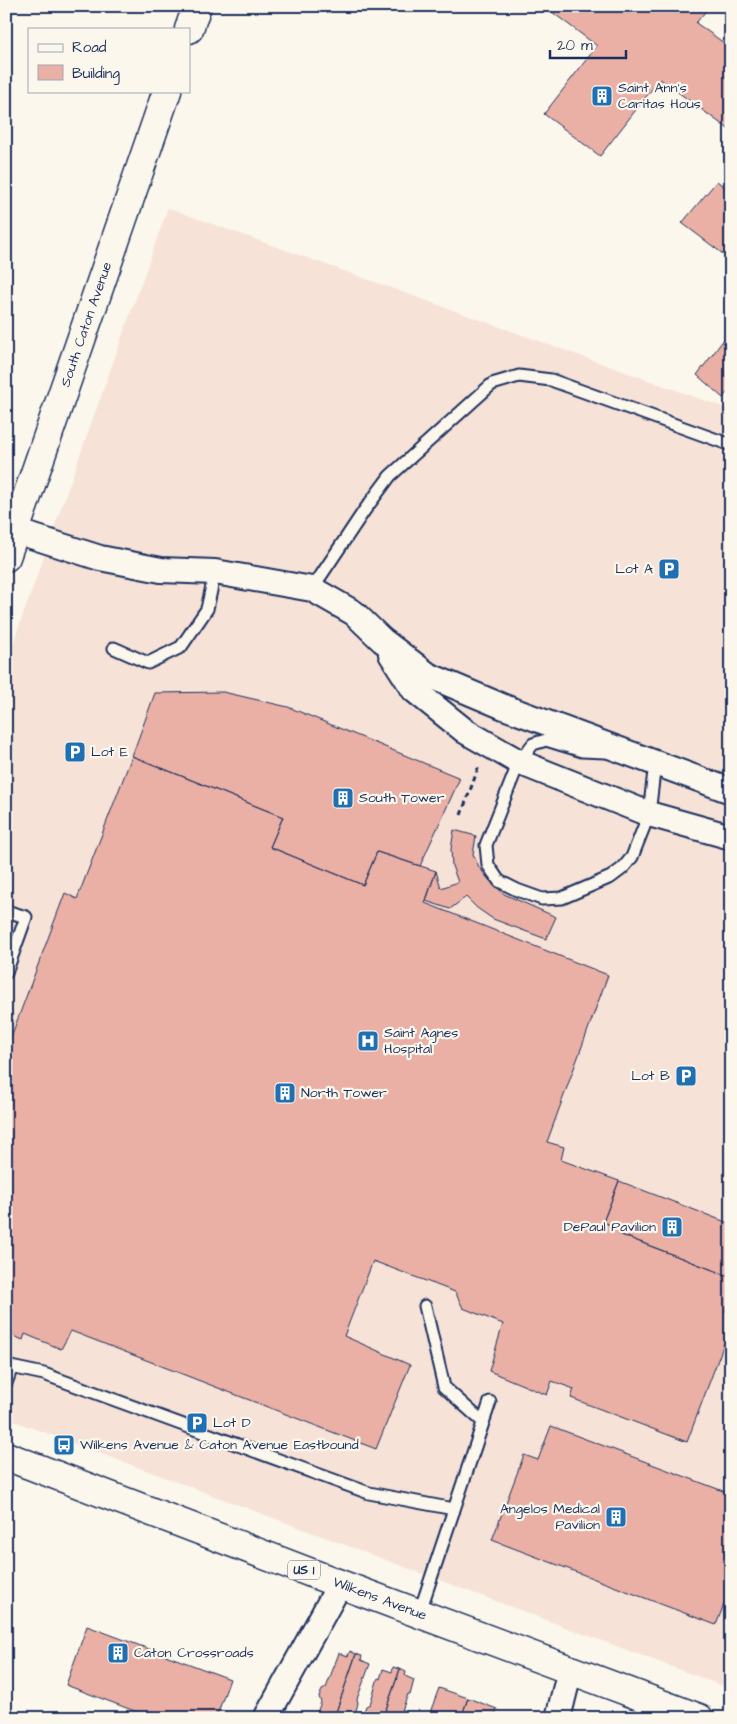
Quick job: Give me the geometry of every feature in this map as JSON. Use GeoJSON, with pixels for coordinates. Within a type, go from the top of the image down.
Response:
{"type":"FeatureCollection","features":[{"type":"Feature","properties":{"kind":"main road"},"geometry":{"type":"LineString","coordinates":[[189,28],[197,6]]}},
{"type":"Feature","properties":{"kind":"main road","name":"South Caton Avenue"},"geometry":{"type":"LineString","coordinates":[[6,557],[11,530],[167,92]]}},
{"type":"Feature","properties":{"kind":"main road","name":"Wilkens Avenue"},"geometry":{"type":"LineString","coordinates":[[6,1456],[419,1614],[699,1718]]}},
{"type":"Feature","properties":{"kind":"street"},"geometry":{"type":"LineString","coordinates":[[11,530],[100,558],[160,570],[215,572],[312,589],[354,612],[382,640],[428,675],[504,707],[731,791]]}},
{"type":"Feature","properties":{"kind":"street"},"geometry":{"type":"LineString","coordinates":[[382,640],[414,690],[466,731],[519,762],[649,814],[731,837]]}},
{"type":"Feature","properties":{"kind":"street"},"geometry":{"type":"LineString","coordinates":[[266,1718],[340,1584]]}},
{"type":"Feature","properties":{"kind":"street"},"geometry":{"type":"LineString","coordinates":[[558,1718],[570,1670]]}},
{"type":"Feature","properties":{"kind":"lane"},"geometry":{"type":"LineString","coordinates":[[312,589],[364,511],[390,476],[492,384],[519,376],[551,380],[731,445]]}},
{"type":"Feature","properties":{"kind":"lane"},"geometry":{"type":"LineString","coordinates":[[114,648],[148,663],[181,647],[207,609],[215,572]]}},
{"type":"Feature","properties":{"kind":"lane"},"geometry":{"type":"LineString","coordinates":[[626,752],[582,751],[546,740],[532,744],[519,762],[486,845],[488,865],[499,881],[542,899],[562,898],[611,877],[623,868],[632,857],[649,814],[655,763]]}},
{"type":"Feature","properties":{"kind":"lane"},"geometry":{"type":"LineString","coordinates":[[6,911],[26,917],[6,973]]}},
{"type":"Feature","properties":{"kind":"lane"},"geometry":{"type":"LineString","coordinates":[[425,1306],[444,1387],[483,1422]]}},
{"type":"Feature","properties":{"kind":"lane"},"geometry":{"type":"LineString","coordinates":[[6,1382],[9,1366],[44,1374],[370,1493],[454,1509]]}},
{"type":"Feature","properties":{"kind":"lane"},"geometry":{"type":"LineString","coordinates":[[419,1614],[490,1402]]}},
{"type":"Feature","properties":{"kind":"path"},"geometry":{"type":"LineString","coordinates":[[461,815],[482,760]]}},
{"type":"Feature","properties":{"kind":"shaded area","name":"Saint Agnes Hospital"},"geometry":{"type":"Polygon","coordinates":[[[168,208],[731,410],[731,1689],[6,1418],[6,663],[168,208]]]}},
{"type":"Feature","properties":{"kind":"building","name":"Saint Ann's Caritas Hous"},"geometry":{"type":"Polygon","coordinates":[[[544,6],[708,6],[696,23],[731,48],[731,131],[660,79],[600,156],[544,114],[597,46],[544,6]]]}},
{"type":"Feature","properties":{"kind":"building"},"geometry":{"type":"Polygon","coordinates":[[[717,181],[731,192],[731,260],[682,223],[717,181]]]}},
{"type":"Feature","properties":{"kind":"building"},"geometry":{"type":"Polygon","coordinates":[[[731,330],[731,394],[728,391],[723,398],[697,375],[731,330]]]}},
{"type":"Feature","properties":{"kind":"building","name":"South Tower"},"geometry":{"type":"Polygon","coordinates":[[[223,692],[288,707],[460,778],[420,866],[377,852],[363,885],[270,847],[283,817],[132,756],[155,693],[223,692]]]}},
{"type":"Feature","properties":{"kind":"building","name":"North Tower"},"geometry":{"type":"Polygon","coordinates":[[[132,756],[283,817],[270,847],[363,885],[377,852],[436,871],[425,903],[608,975],[547,1142],[564,1147],[561,1160],[619,1181],[603,1222],[621,1229],[619,1234],[731,1277],[731,1297],[725,1311],[731,1313],[731,1325],[687,1442],[571,1398],[574,1389],[552,1381],[547,1395],[489,1371],[503,1324],[463,1308],[455,1292],[373,1261],[344,1336],[410,1365],[376,1449],[71,1331],[61,1349],[25,1334],[23,1340],[6,1333],[6,1044],[8,1045],[65,893],[77,899],[132,756]]]}},
{"type":"Feature","properties":{"kind":"building"},"geometry":{"type":"Polygon","coordinates":[[[454,830],[476,836],[473,854],[479,867],[504,894],[556,917],[546,939],[493,919],[477,908],[466,897],[450,909],[426,901],[436,871],[441,888],[458,882],[452,866],[451,849],[454,830]]]}},
{"type":"Feature","properties":{"kind":"building","name":"DePaul Pavilion"},"geometry":{"type":"Polygon","coordinates":[[[619,1181],[731,1224],[731,1277],[619,1234],[621,1229],[603,1222],[619,1181]]]}},
{"type":"Feature","properties":{"kind":"building","name":"Angelos Medical Pavilion"},"geometry":{"type":"Polygon","coordinates":[[[551,1426],[731,1494],[731,1586],[716,1625],[492,1540],[524,1455],[538,1460],[551,1426]]]}},
{"type":"Feature","properties":{"kind":"building","name":"Caton Crossroads"},"geometry":{"type":"Polygon","coordinates":[[[87,1626],[230,1679],[216,1718],[153,1718],[66,1685],[87,1626]]]}},
{"type":"Feature","properties":{"kind":"building"},"geometry":{"type":"Polygon","coordinates":[[[350,1651],[356,1654],[334,1718],[315,1718],[321,1702],[319,1697],[322,1690],[326,1688],[339,1653],[348,1656],[350,1651]]]}},
{"type":"Feature","properties":{"kind":"building"},"geometry":{"type":"Polygon","coordinates":[[[356,1654],[362,1656],[361,1660],[370,1664],[357,1699],[356,1711],[352,1713],[350,1718],[334,1718],[356,1654]]]}},
{"type":"Feature","properties":{"kind":"building"},"geometry":{"type":"Polygon","coordinates":[[[393,1667],[400,1669],[383,1718],[365,1718],[363,1714],[366,1706],[370,1704],[378,1678],[380,1679],[383,1669],[392,1672],[393,1667]]]}},
{"type":"Feature","properties":{"kind":"building"},"geometry":{"type":"Polygon","coordinates":[[[400,1669],[406,1672],[405,1676],[414,1680],[410,1695],[408,1694],[400,1716],[402,1718],[383,1718],[400,1669]]]}},
{"type":"Feature","properties":{"kind":"building"},"geometry":{"type":"Polygon","coordinates":[[[439,1688],[468,1698],[461,1718],[428,1718],[439,1688]]]}},
{"type":"Feature","properties":{"kind":"building"},"geometry":{"type":"Polygon","coordinates":[[[468,1698],[497,1709],[494,1718],[461,1718],[468,1698]]]}},
{"type":"Feature","properties":{"kind":"place","name":"Saint Ann's Caritas Hous"},"geometry":{"type":"Point","coordinates":[602,96]}},
{"type":"Feature","properties":{"kind":"place","name":"Lot A"},"geometry":{"type":"Point","coordinates":[669,569]}},
{"type":"Feature","properties":{"kind":"place","name":"Lot E"},"geometry":{"type":"Point","coordinates":[75,752]}},
{"type":"Feature","properties":{"kind":"place","name":"South Tower"},"geometry":{"type":"Point","coordinates":[343,798]}},
{"type":"Feature","properties":{"kind":"place","name":"Saint Agnes Hospital"},"geometry":{"type":"Point","coordinates":[368,1041]}},
{"type":"Feature","properties":{"kind":"place","name":"Lot B"},"geometry":{"type":"Point","coordinates":[686,1076]}},
{"type":"Feature","properties":{"kind":"place","name":"North Tower"},"geometry":{"type":"Point","coordinates":[285,1093]}},
{"type":"Feature","properties":{"kind":"place","name":"DePaul Pavilion"},"geometry":{"type":"Point","coordinates":[672,1227]}},
{"type":"Feature","properties":{"kind":"place","name":"Lot D"},"geometry":{"type":"Point","coordinates":[197,1423]}},
{"type":"Feature","properties":{"kind":"place","name":"Wilkens Avenue & Caton Avenue Eastbound"},"geometry":{"type":"Point","coordinates":[64,1445]}},
{"type":"Feature","properties":{"kind":"place","name":"Angelos Medical Pavilion"},"geometry":{"type":"Point","coordinates":[616,1517]}},
{"type":"Feature","properties":{"kind":"place","name":"Caton Crossroads"},"geometry":{"type":"Point","coordinates":[118,1653]}}]}
